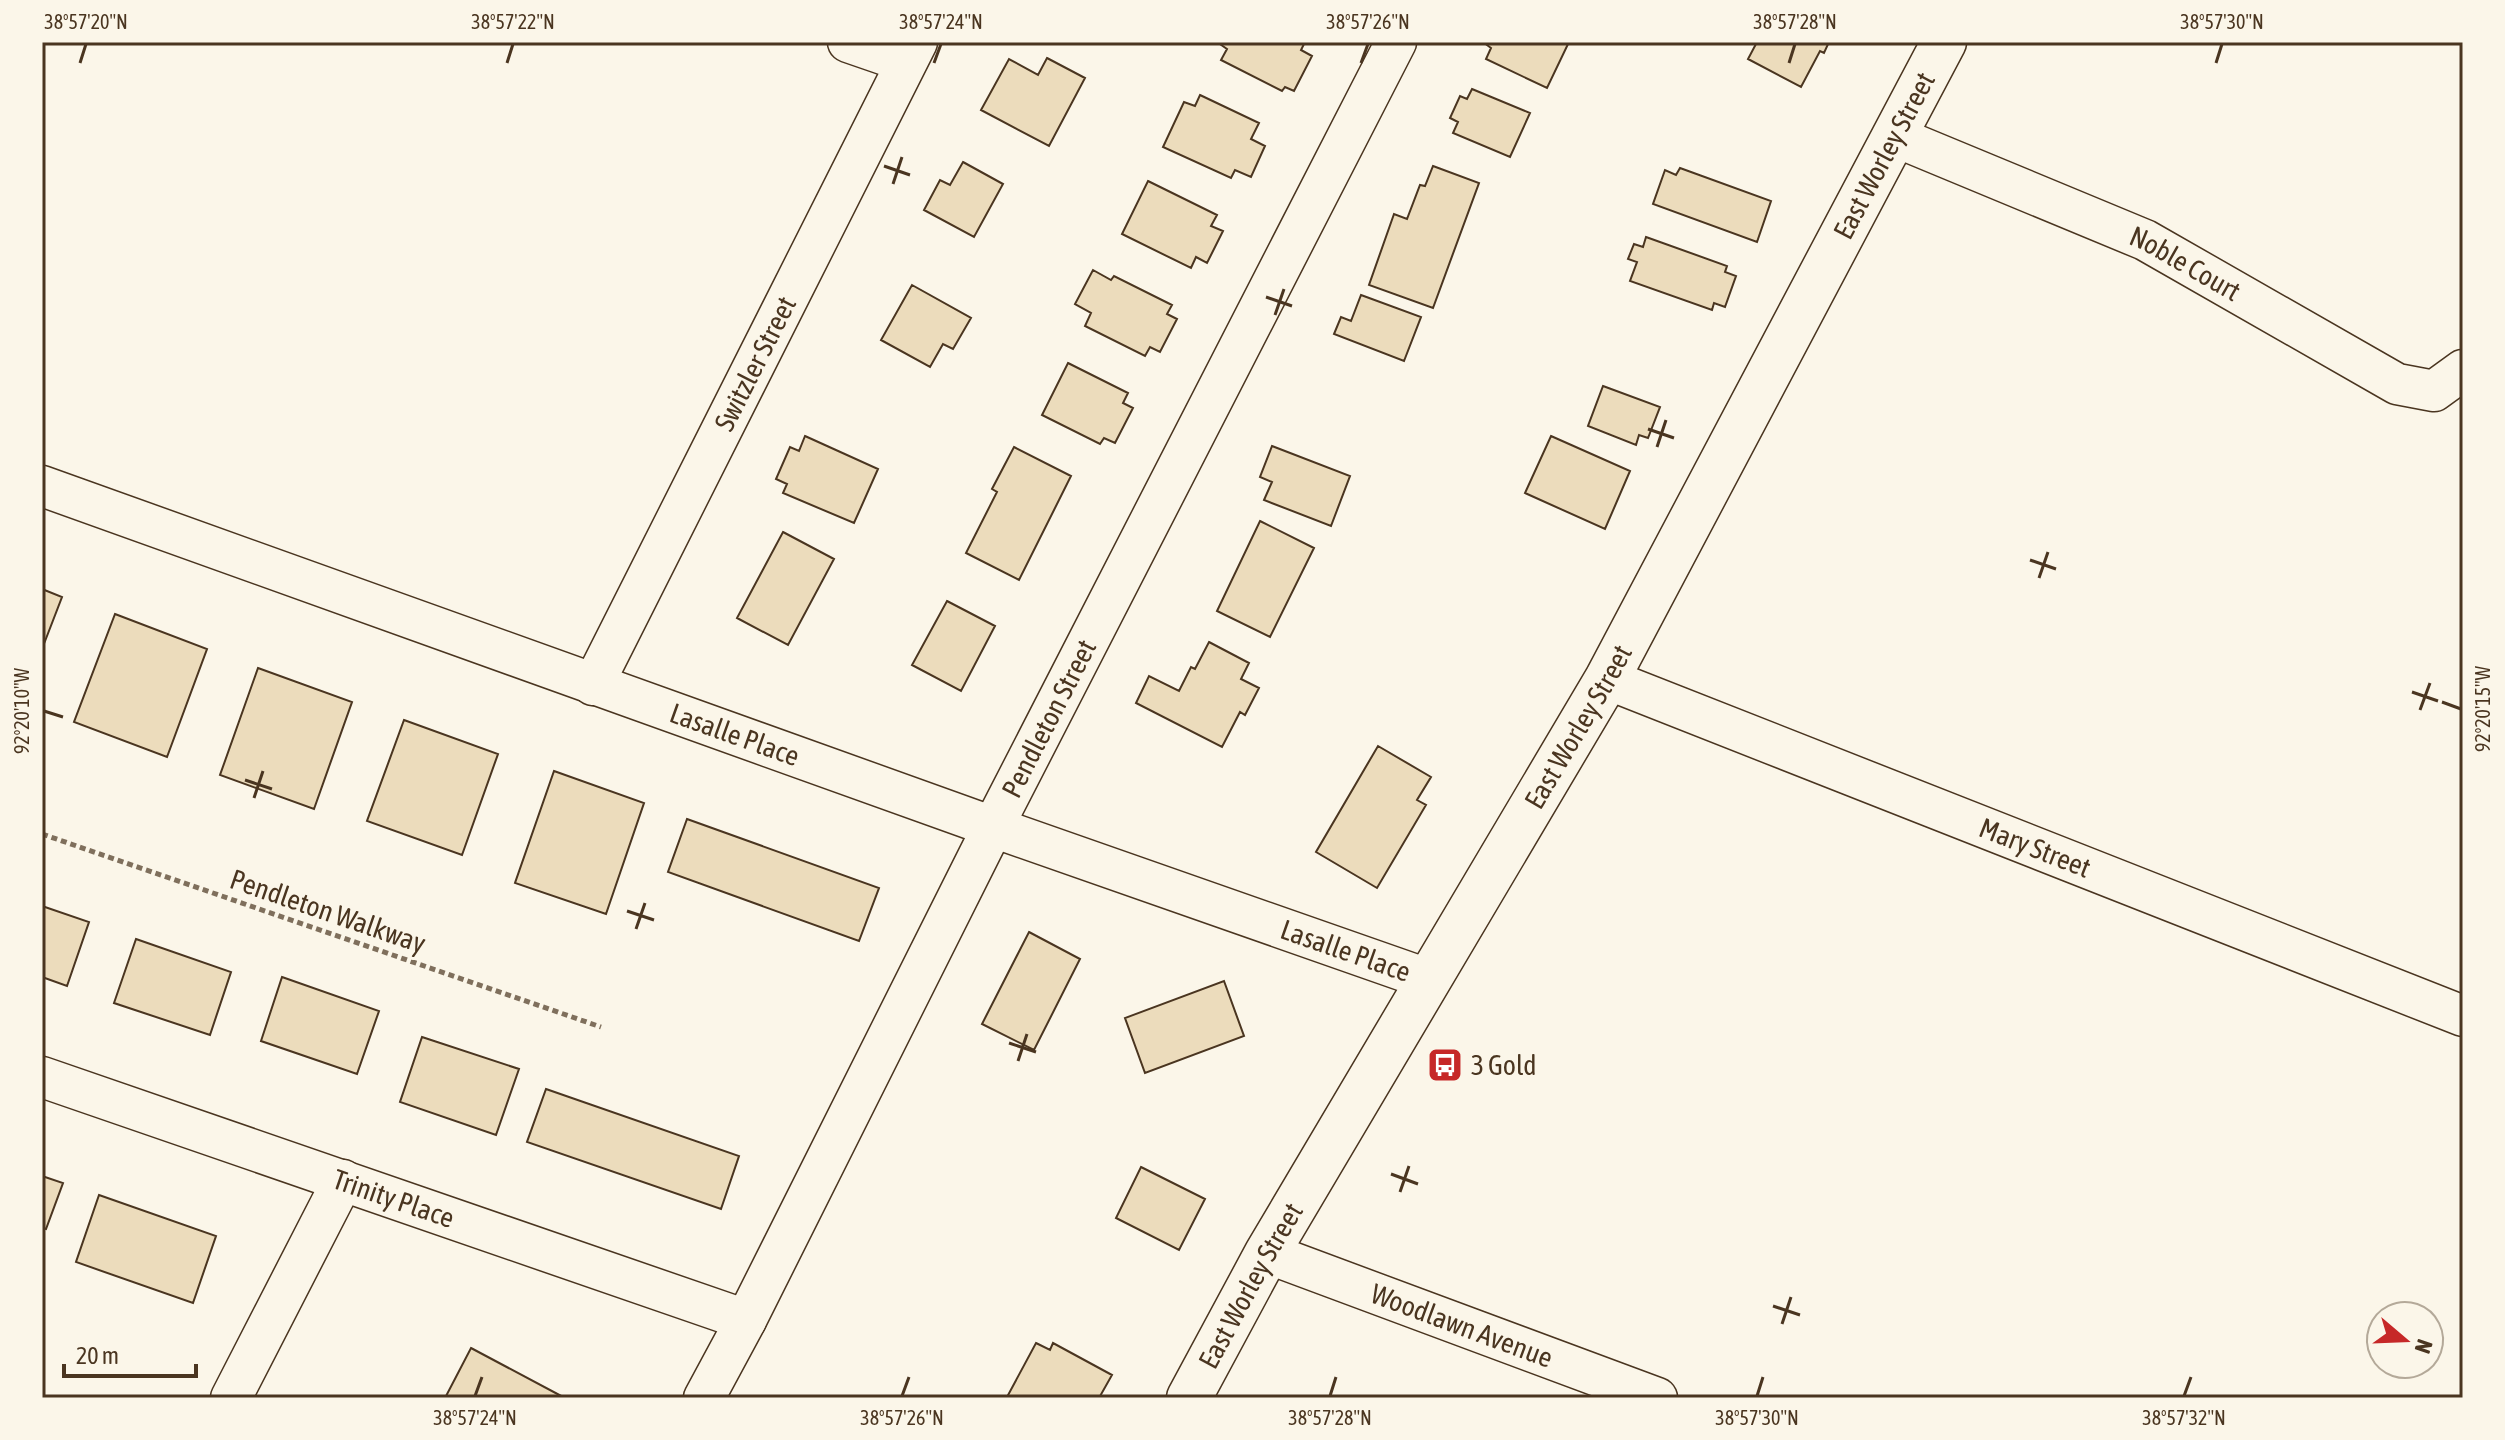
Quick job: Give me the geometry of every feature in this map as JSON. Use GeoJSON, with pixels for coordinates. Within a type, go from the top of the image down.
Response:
{"type":"FeatureCollection","features":[{"type":"Feature","properties":{"kind":"street"},"geometry":{"type":"LineString","coordinates":[[848,42],[912,52]]}},
{"type":"Feature","properties":{"kind":"street","name":"Pendleton Street"},"geometry":{"type":"LineString","coordinates":[[704,1398],[1396,42]]}},
{"type":"Feature","properties":{"kind":"street","name":"East Worley Street"},"geometry":{"type":"LineString","coordinates":[[1189,1398],[1267,1253],[1607,679],[1944,42]]}},
{"type":"Feature","properties":{"kind":"street","name":"Switzler Street"},"geometry":{"type":"LineString","coordinates":[[593,685],[912,52]]}},
{"type":"Feature","properties":{"kind":"street","name":"Noble Court"},"geometry":{"type":"LineString","coordinates":[[1894,136],[2145,240],[2397,384],[2434,391],[2463,370]]}},
{"type":"Feature","properties":{"kind":"street","name":"Lasalle Place"},"geometry":{"type":"LineString","coordinates":[[42,486],[593,685],[1430,980]]}},
{"type":"Feature","properties":{"kind":"street","name":"Mary Street"},"geometry":{"type":"LineString","coordinates":[[1607,679],[2463,1016]]}},
{"type":"Feature","properties":{"kind":"street","name":"Trinity Place"},"geometry":{"type":"LineString","coordinates":[[42,1077],[746,1320]]}},
{"type":"Feature","properties":{"kind":"street"},"geometry":{"type":"LineString","coordinates":[[231,1398],[343,1180]]}},
{"type":"Feature","properties":{"kind":"street","name":"Woodlawn Avenue"},"geometry":{"type":"LineString","coordinates":[[1267,1253],[1657,1398]]}},
{"type":"Feature","properties":{"kind":"path","name":"Pendleton Walkway"},"geometry":{"type":"LineString","coordinates":[[42,834],[601,1027]]}},
{"type":"Feature","properties":{"kind":"building"},"geometry":{"type":"Polygon","coordinates":[[[1217,42],[1305,42],[1301,50],[1312,56],[1294,91],[1285,87],[1282,91],[1221,60],[1227,49],[1217,42]]]}},
{"type":"Feature","properties":{"kind":"building"},"geometry":{"type":"Polygon","coordinates":[[[1483,42],[1569,42],[1547,88],[1486,59],[1491,48],[1483,42]]]}},
{"type":"Feature","properties":{"kind":"building"},"geometry":{"type":"Polygon","coordinates":[[[1757,42],[1829,42],[1824,53],[1820,51],[1801,87],[1748,59],[1757,42]]]}},
{"type":"Feature","properties":{"kind":"building"},"geometry":{"type":"Polygon","coordinates":[[[1047,58],[1085,78],[1049,146],[981,110],[1009,59],[1038,75],[1047,58]]]}},
{"type":"Feature","properties":{"kind":"building"},"geometry":{"type":"Polygon","coordinates":[[[1472,89],[1530,113],[1510,157],[1453,133],[1458,122],[1450,118],[1460,96],[1467,99],[1472,89]]]}},
{"type":"Feature","properties":{"kind":"building"},"geometry":{"type":"Polygon","coordinates":[[[1200,95],[1259,123],[1251,139],[1265,146],[1251,177],[1235,170],[1231,178],[1163,147],[1184,102],[1195,106],[1200,95]]]}},
{"type":"Feature","properties":{"kind":"building"},"geometry":{"type":"Polygon","coordinates":[[[963,162],[1003,184],[974,237],[924,210],[940,180],[950,185],[963,162]]]}},
{"type":"Feature","properties":{"kind":"building"},"geometry":{"type":"Polygon","coordinates":[[[1433,166],[1479,183],[1433,308],[1369,285],[1394,214],[1407,219],[1420,185],[1425,186],[1433,166]]]}},
{"type":"Feature","properties":{"kind":"building"},"geometry":{"type":"Polygon","coordinates":[[[1680,168],[1771,201],[1757,242],[1653,204],[1665,170],[1676,175],[1680,168]]]}},
{"type":"Feature","properties":{"kind":"building"},"geometry":{"type":"Polygon","coordinates":[[[1148,181],[1217,215],[1211,226],[1223,231],[1207,263],[1196,257],[1191,268],[1122,234],[1148,181]]]}},
{"type":"Feature","properties":{"kind":"building"},"geometry":{"type":"Polygon","coordinates":[[[1646,237],[1727,266],[1725,272],[1736,276],[1725,307],[1714,303],[1712,310],[1630,281],[1637,262],[1628,259],[1634,244],[1643,247],[1646,237]]]}},
{"type":"Feature","properties":{"kind":"building"},"geometry":{"type":"Polygon","coordinates":[[[1093,270],[1111,280],[1114,276],[1172,305],[1167,314],[1177,319],[1160,352],[1150,347],[1145,356],[1085,326],[1091,313],[1075,304],[1093,270]]]}},
{"type":"Feature","properties":{"kind":"building"},"geometry":{"type":"Polygon","coordinates":[[[912,285],[971,318],[953,349],[943,344],[930,367],[881,340],[912,285]]]}},
{"type":"Feature","properties":{"kind":"building"},"geometry":{"type":"Polygon","coordinates":[[[1361,295],[1421,317],[1404,361],[1334,334],[1341,317],[1351,321],[1361,295]]]}},
{"type":"Feature","properties":{"kind":"building"},"geometry":{"type":"Polygon","coordinates":[[[1068,363],[1128,393],[1123,403],[1133,408],[1115,443],[1104,438],[1100,444],[1042,415],[1068,363]]]}},
{"type":"Feature","properties":{"kind":"building"},"geometry":{"type":"Polygon","coordinates":[[[1603,386],[1660,407],[1648,438],[1639,435],[1636,445],[1588,426],[1603,386]]]}},
{"type":"Feature","properties":{"kind":"building"},"geometry":{"type":"Polygon","coordinates":[[[805,436],[878,469],[854,523],[783,493],[787,484],[776,479],[790,447],[799,451],[805,436]]]}},
{"type":"Feature","properties":{"kind":"building"},"geometry":{"type":"Polygon","coordinates":[[[1551,436],[1630,471],[1605,529],[1525,493],[1551,436]]]}},
{"type":"Feature","properties":{"kind":"building"},"geometry":{"type":"Polygon","coordinates":[[[1272,446],[1350,476],[1331,526],[1264,500],[1272,482],[1260,477],[1272,446]]]}},
{"type":"Feature","properties":{"kind":"building"},"geometry":{"type":"Polygon","coordinates":[[[1014,447],[1071,476],[1019,580],[966,553],[997,492],[992,489],[1014,447]]]}},
{"type":"Feature","properties":{"kind":"building"},"geometry":{"type":"Polygon","coordinates":[[[1260,521],[1314,548],[1270,637],[1217,611],[1260,521]]]}},
{"type":"Feature","properties":{"kind":"building"},"geometry":{"type":"Polygon","coordinates":[[[783,532],[834,559],[788,645],[737,618],[783,532]]]}},
{"type":"Feature","properties":{"kind":"building"},"geometry":{"type":"Polygon","coordinates":[[[42,589],[62,597],[42,649],[42,589]]]}},
{"type":"Feature","properties":{"kind":"building"},"geometry":{"type":"Polygon","coordinates":[[[947,601],[995,626],[961,691],[912,665],[947,601]]]}},
{"type":"Feature","properties":{"kind":"building"},"geometry":{"type":"Polygon","coordinates":[[[115,614],[207,649],[167,757],[74,722],[115,614]]]}},
{"type":"Feature","properties":{"kind":"building"},"geometry":{"type":"Polygon","coordinates":[[[1209,642],[1249,663],[1241,679],[1259,688],[1245,715],[1240,712],[1222,747],[1136,703],[1149,676],[1179,691],[1209,642]]]}},
{"type":"Feature","properties":{"kind":"building"},"geometry":{"type":"Polygon","coordinates":[[[258,668],[352,702],[314,809],[220,775],[258,668]]]}},
{"type":"Feature","properties":{"kind":"building"},"geometry":{"type":"Polygon","coordinates":[[[404,720],[498,754],[462,855],[367,821],[404,720]]]}},
{"type":"Feature","properties":{"kind":"building"},"geometry":{"type":"Polygon","coordinates":[[[1378,746],[1431,777],[1417,800],[1426,805],[1377,888],[1316,852],[1378,746]]]}},
{"type":"Feature","properties":{"kind":"building"},"geometry":{"type":"Polygon","coordinates":[[[554,771],[644,803],[606,914],[515,883],[554,771]]]}},
{"type":"Feature","properties":{"kind":"building"},"geometry":{"type":"Polygon","coordinates":[[[687,819],[879,888],[859,941],[668,872],[687,819]]]}},
{"type":"Feature","properties":{"kind":"building"},"geometry":{"type":"Polygon","coordinates":[[[42,906],[89,922],[67,986],[42,977],[42,906]]]}},
{"type":"Feature","properties":{"kind":"building"},"geometry":{"type":"Polygon","coordinates":[[[1029,932],[1080,959],[1034,1050],[982,1024],[1029,932]]]}},
{"type":"Feature","properties":{"kind":"building"},"geometry":{"type":"Polygon","coordinates":[[[136,939],[231,972],[210,1035],[114,1003],[136,939]]]}},
{"type":"Feature","properties":{"kind":"building"},"geometry":{"type":"Polygon","coordinates":[[[282,977],[379,1011],[357,1074],[261,1041],[282,977]]]}},
{"type":"Feature","properties":{"kind":"building"},"geometry":{"type":"Polygon","coordinates":[[[1224,981],[1244,1036],[1145,1073],[1125,1018],[1224,981]]]}},
{"type":"Feature","properties":{"kind":"building"},"geometry":{"type":"Polygon","coordinates":[[[422,1037],[519,1069],[496,1135],[400,1102],[422,1037]]]}},
{"type":"Feature","properties":{"kind":"building"},"geometry":{"type":"Polygon","coordinates":[[[546,1089],[739,1156],[721,1209],[527,1142],[546,1089]]]}},
{"type":"Feature","properties":{"kind":"building"},"geometry":{"type":"Polygon","coordinates":[[[1141,1167],[1205,1199],[1179,1250],[1116,1218],[1141,1167]]]}},
{"type":"Feature","properties":{"kind":"building"},"geometry":{"type":"Polygon","coordinates":[[[42,1176],[63,1183],[46,1229],[42,1228],[42,1176]]]}},
{"type":"Feature","properties":{"kind":"building"},"geometry":{"type":"Polygon","coordinates":[[[99,1195],[216,1236],[193,1303],[76,1262],[99,1195]]]}},
{"type":"Feature","properties":{"kind":"building"},"geometry":{"type":"Polygon","coordinates":[[[1036,1343],[1050,1350],[1053,1343],[1112,1375],[1099,1398],[1007,1397],[1036,1343]]]}},
{"type":"Feature","properties":{"kind":"building"},"geometry":{"type":"Polygon","coordinates":[[[471,1348],[565,1398],[445,1398],[471,1348]]]}},
{"type":"Feature","properties":{"kind":"place","name":"3 Gold"},"geometry":{"type":"Point","coordinates":[1445,1065]}}]}
